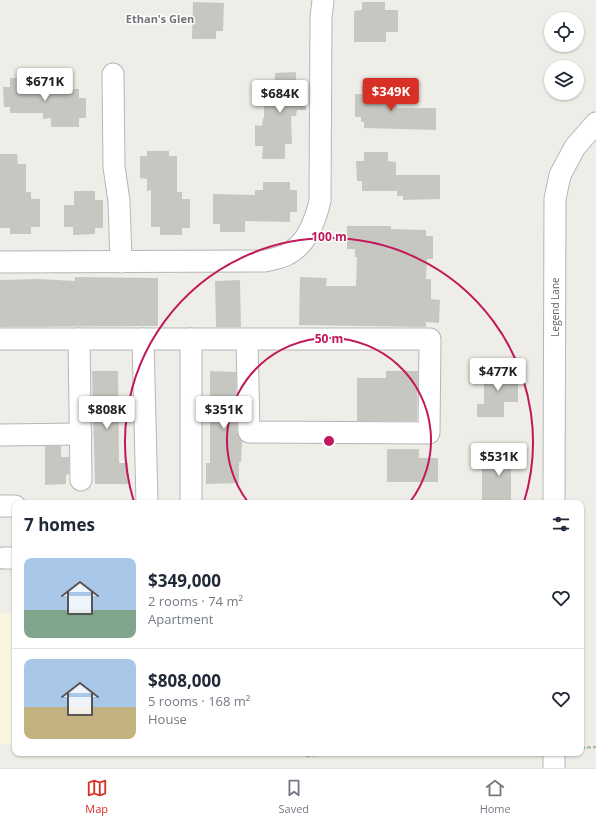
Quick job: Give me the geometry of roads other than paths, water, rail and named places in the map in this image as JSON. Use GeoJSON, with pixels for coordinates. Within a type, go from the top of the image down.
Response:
{"type":"FeatureCollection","features":[{"type":"Feature","properties":{"kind":"street"},"geometry":{"type":"LineString","coordinates":[[0,262],[265,261],[287,255],[304,241],[315,221],[320,201],[321,26],[323,0]]}},
{"type":"Feature","properties":{"kind":"street"},"geometry":{"type":"LineString","coordinates":[[114,74],[114,167],[119,201],[121,262]]}},
{"type":"Feature","properties":{"kind":"street","name":"Legend Lane"},"geometry":{"type":"LineString","coordinates":[[554,500],[555,199],[560,175],[575,147],[593,126]]}},
{"type":"Feature","properties":{"kind":"street"},"geometry":{"type":"LineString","coordinates":[[79,339],[81,480]]}},
{"type":"Feature","properties":{"kind":"street"},"geometry":{"type":"LineString","coordinates":[[0,340],[79,339],[247,339],[430,339],[429,433],[249,432],[247,339]]}},
{"type":"Feature","properties":{"kind":"street"},"geometry":{"type":"LineString","coordinates":[[143,339],[147,500]]}},
{"type":"Feature","properties":{"kind":"street"},"geometry":{"type":"LineString","coordinates":[[191,339],[191,500]]}},
{"type":"Feature","properties":{"kind":"street"},"geometry":{"type":"LineString","coordinates":[[0,435],[80,434]]}},
{"type":"Feature","properties":{"kind":"street"},"geometry":{"type":"LineString","coordinates":[[0,506],[12,506]]}},
{"type":"Feature","properties":{"kind":"street"},"geometry":{"type":"LineString","coordinates":[[554,756],[554,768]]}},
{"type":"Feature","properties":{"kind":"district","name":"Ethan's Glen"},"geometry":{"type":"Point","coordinates":[160,18]}}]}
